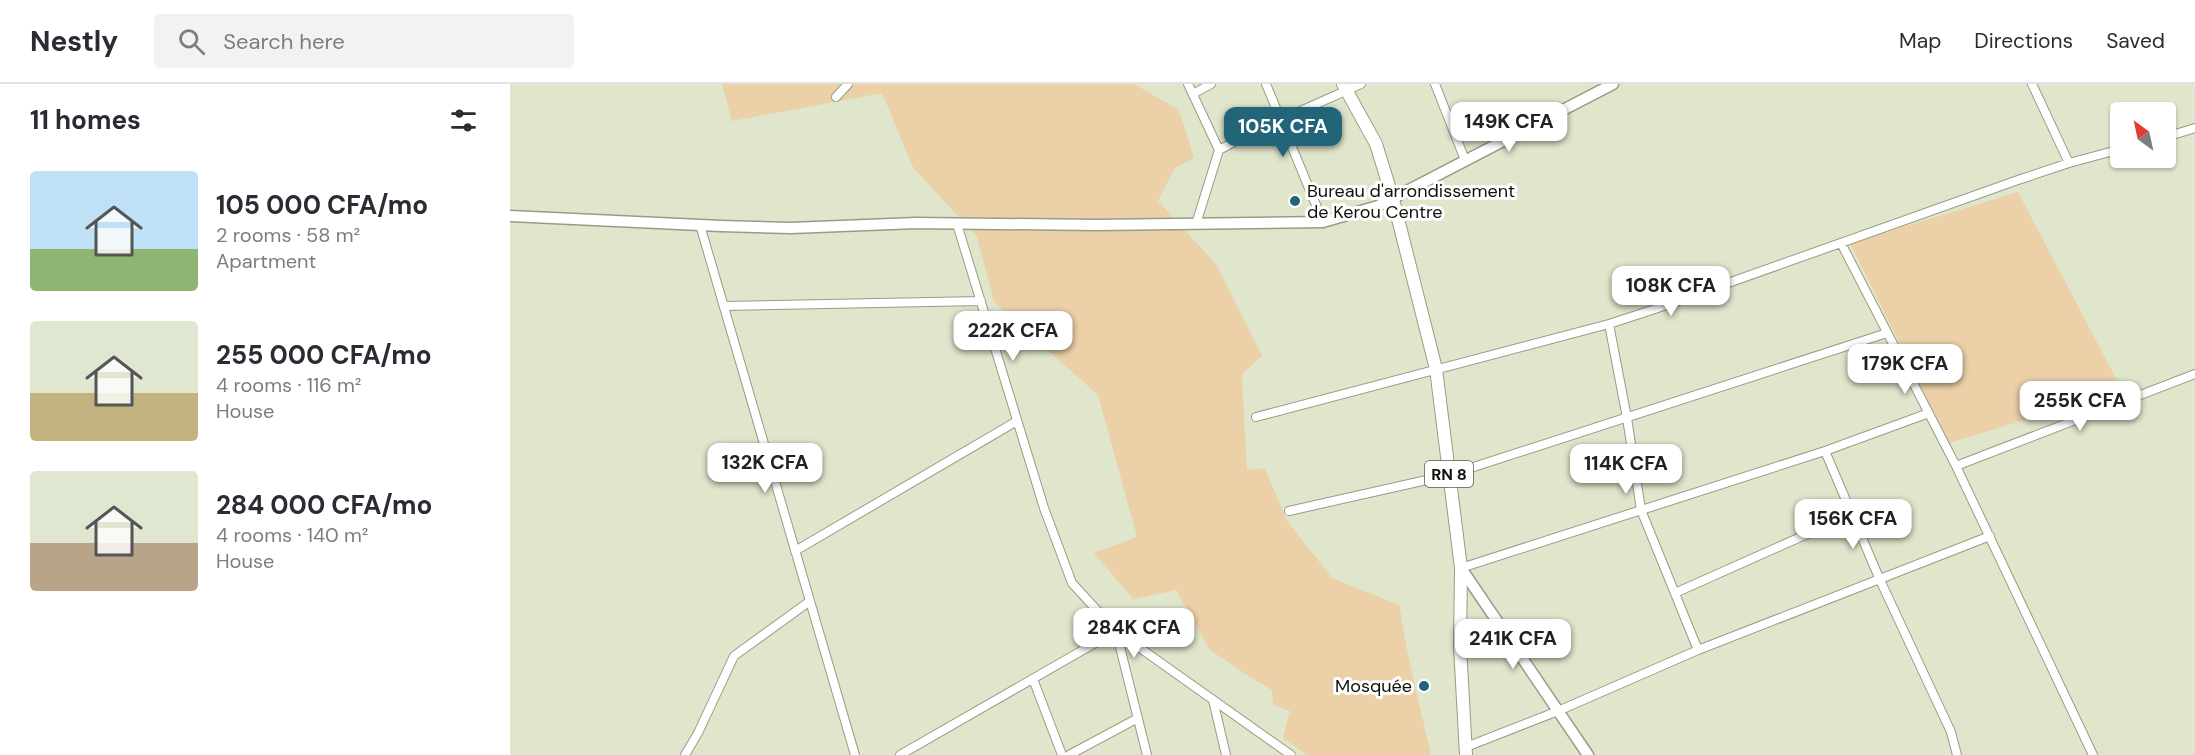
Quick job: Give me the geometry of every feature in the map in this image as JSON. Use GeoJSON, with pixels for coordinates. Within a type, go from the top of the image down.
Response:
{"type":"FeatureCollection","features":[{"type":"Feature","properties":{"kind":"main road"},"geometry":{"type":"LineString","coordinates":[[510,216],[791,228],[916,223],[1323,222],[1378,206],[1393,199],[1613,84]]}},
{"type":"Feature","properties":{"kind":"main road","name":"RN 8"},"geometry":{"type":"LineString","coordinates":[[1345,87],[1376,144],[1393,199],[1436,369],[1461,568],[1460,646],[1466,751]]}},
{"type":"Feature","properties":{"kind":"main road"},"geometry":{"type":"LineString","coordinates":[[1461,568],[1588,755]]}},
{"type":"Feature","properties":{"kind":"street"},"geometry":{"type":"LineString","coordinates":[[836,97],[848,84]]}},
{"type":"Feature","properties":{"kind":"street"},"geometry":{"type":"LineString","coordinates":[[1188,84],[1219,150],[1196,224]]}},
{"type":"Feature","properties":{"kind":"street"},"geometry":{"type":"LineString","coordinates":[[1193,94],[1211,84]]}},
{"type":"Feature","properties":{"kind":"street"},"geometry":{"type":"LineString","coordinates":[[1266,84],[1323,222]]}},
{"type":"Feature","properties":{"kind":"street"},"geometry":{"type":"LineString","coordinates":[[1219,150],[1345,87],[1362,84]]}},
{"type":"Feature","properties":{"kind":"street"},"geometry":{"type":"LineString","coordinates":[[1435,84],[1465,160]]}},
{"type":"Feature","properties":{"kind":"street"},"geometry":{"type":"LineString","coordinates":[[2032,84],[2069,163]]}},
{"type":"Feature","properties":{"kind":"street"},"geometry":{"type":"LineString","coordinates":[[2176,134],[2195,128]]}},
{"type":"Feature","properties":{"kind":"street"},"geometry":{"type":"LineString","coordinates":[[1256,417],[1609,324],[2069,163],[2110,152]]}},
{"type":"Feature","properties":{"kind":"street"},"geometry":{"type":"LineString","coordinates":[[957,224],[1044,508],[1072,583],[1116,631],[1291,755]]}},
{"type":"Feature","properties":{"kind":"street"},"geometry":{"type":"LineString","coordinates":[[700,225],[855,755]]}},
{"type":"Feature","properties":{"kind":"street"},"geometry":{"type":"LineString","coordinates":[[1840,243],[1956,466],[2093,755]]}},
{"type":"Feature","properties":{"kind":"street"},"geometry":{"type":"LineString","coordinates":[[724,306],[981,301]]}},
{"type":"Feature","properties":{"kind":"street"},"geometry":{"type":"LineString","coordinates":[[1609,324],[1627,418],[1641,510],[1698,650]]}},
{"type":"Feature","properties":{"kind":"street"},"geometry":{"type":"LineString","coordinates":[[1289,511],[1449,475],[1887,333]]}},
{"type":"Feature","properties":{"kind":"street"},"geometry":{"type":"LineString","coordinates":[[1956,466],[2195,374]]}},
{"type":"Feature","properties":{"kind":"street"},"geometry":{"type":"LineString","coordinates":[[1461,568],[1825,451],[1929,413]]}},
{"type":"Feature","properties":{"kind":"street"},"geometry":{"type":"LineString","coordinates":[[795,551],[1017,421]]}},
{"type":"Feature","properties":{"kind":"street"},"geometry":{"type":"LineString","coordinates":[[1825,451],[1880,580],[1951,732],[1957,755]]}},
{"type":"Feature","properties":{"kind":"street"},"geometry":{"type":"LineString","coordinates":[[1675,593],[1852,514]]}},
{"type":"Feature","properties":{"kind":"street"},"geometry":{"type":"LineString","coordinates":[[1466,751],[1698,650],[1990,536]]}},
{"type":"Feature","properties":{"kind":"street"},"geometry":{"type":"LineString","coordinates":[[685,755],[698,733],[734,656],[810,601]]}},
{"type":"Feature","properties":{"kind":"street"},"geometry":{"type":"LineString","coordinates":[[900,755],[1116,631]]}},
{"type":"Feature","properties":{"kind":"street"},"geometry":{"type":"LineString","coordinates":[[1116,631],[1147,755]]}},
{"type":"Feature","properties":{"kind":"street"},"geometry":{"type":"LineString","coordinates":[[1033,679],[1062,755]]}},
{"type":"Feature","properties":{"kind":"street"},"geometry":{"type":"LineString","coordinates":[[1213,700],[1226,755]]}},
{"type":"Feature","properties":{"kind":"street"},"geometry":{"type":"LineString","coordinates":[[1069,755],[1138,718]]}},
{"type":"Feature","properties":{"kind":"shaded area"},"geometry":{"type":"Polygon","coordinates":[[[722,84],[1134,84],[1179,110],[1194,158],[1175,168],[1158,201],[1216,264],[1262,356],[1244,372],[1242,380],[1247,470],[1265,468],[1287,521],[1332,578],[1399,605],[1431,755],[1307,755],[1283,738],[1290,711],[1273,705],[1272,690],[1210,650],[1176,590],[1133,599],[1094,553],[1137,537],[1098,395],[994,302],[977,237],[913,167],[882,93],[732,121],[722,84]]]}},
{"type":"Feature","properties":{"kind":"shaded area"},"geometry":{"type":"Polygon","coordinates":[[[2018,192],[2122,390],[1949,443],[1850,243],[2018,192]]]}},
{"type":"Feature","properties":{"kind":"place","name":"Bureau d'arrondissement de Kerou Centre"},"geometry":{"type":"Point","coordinates":[1295,201]}},
{"type":"Feature","properties":{"kind":"place","name":"Mosquée"},"geometry":{"type":"Point","coordinates":[1424,686]}}]}
